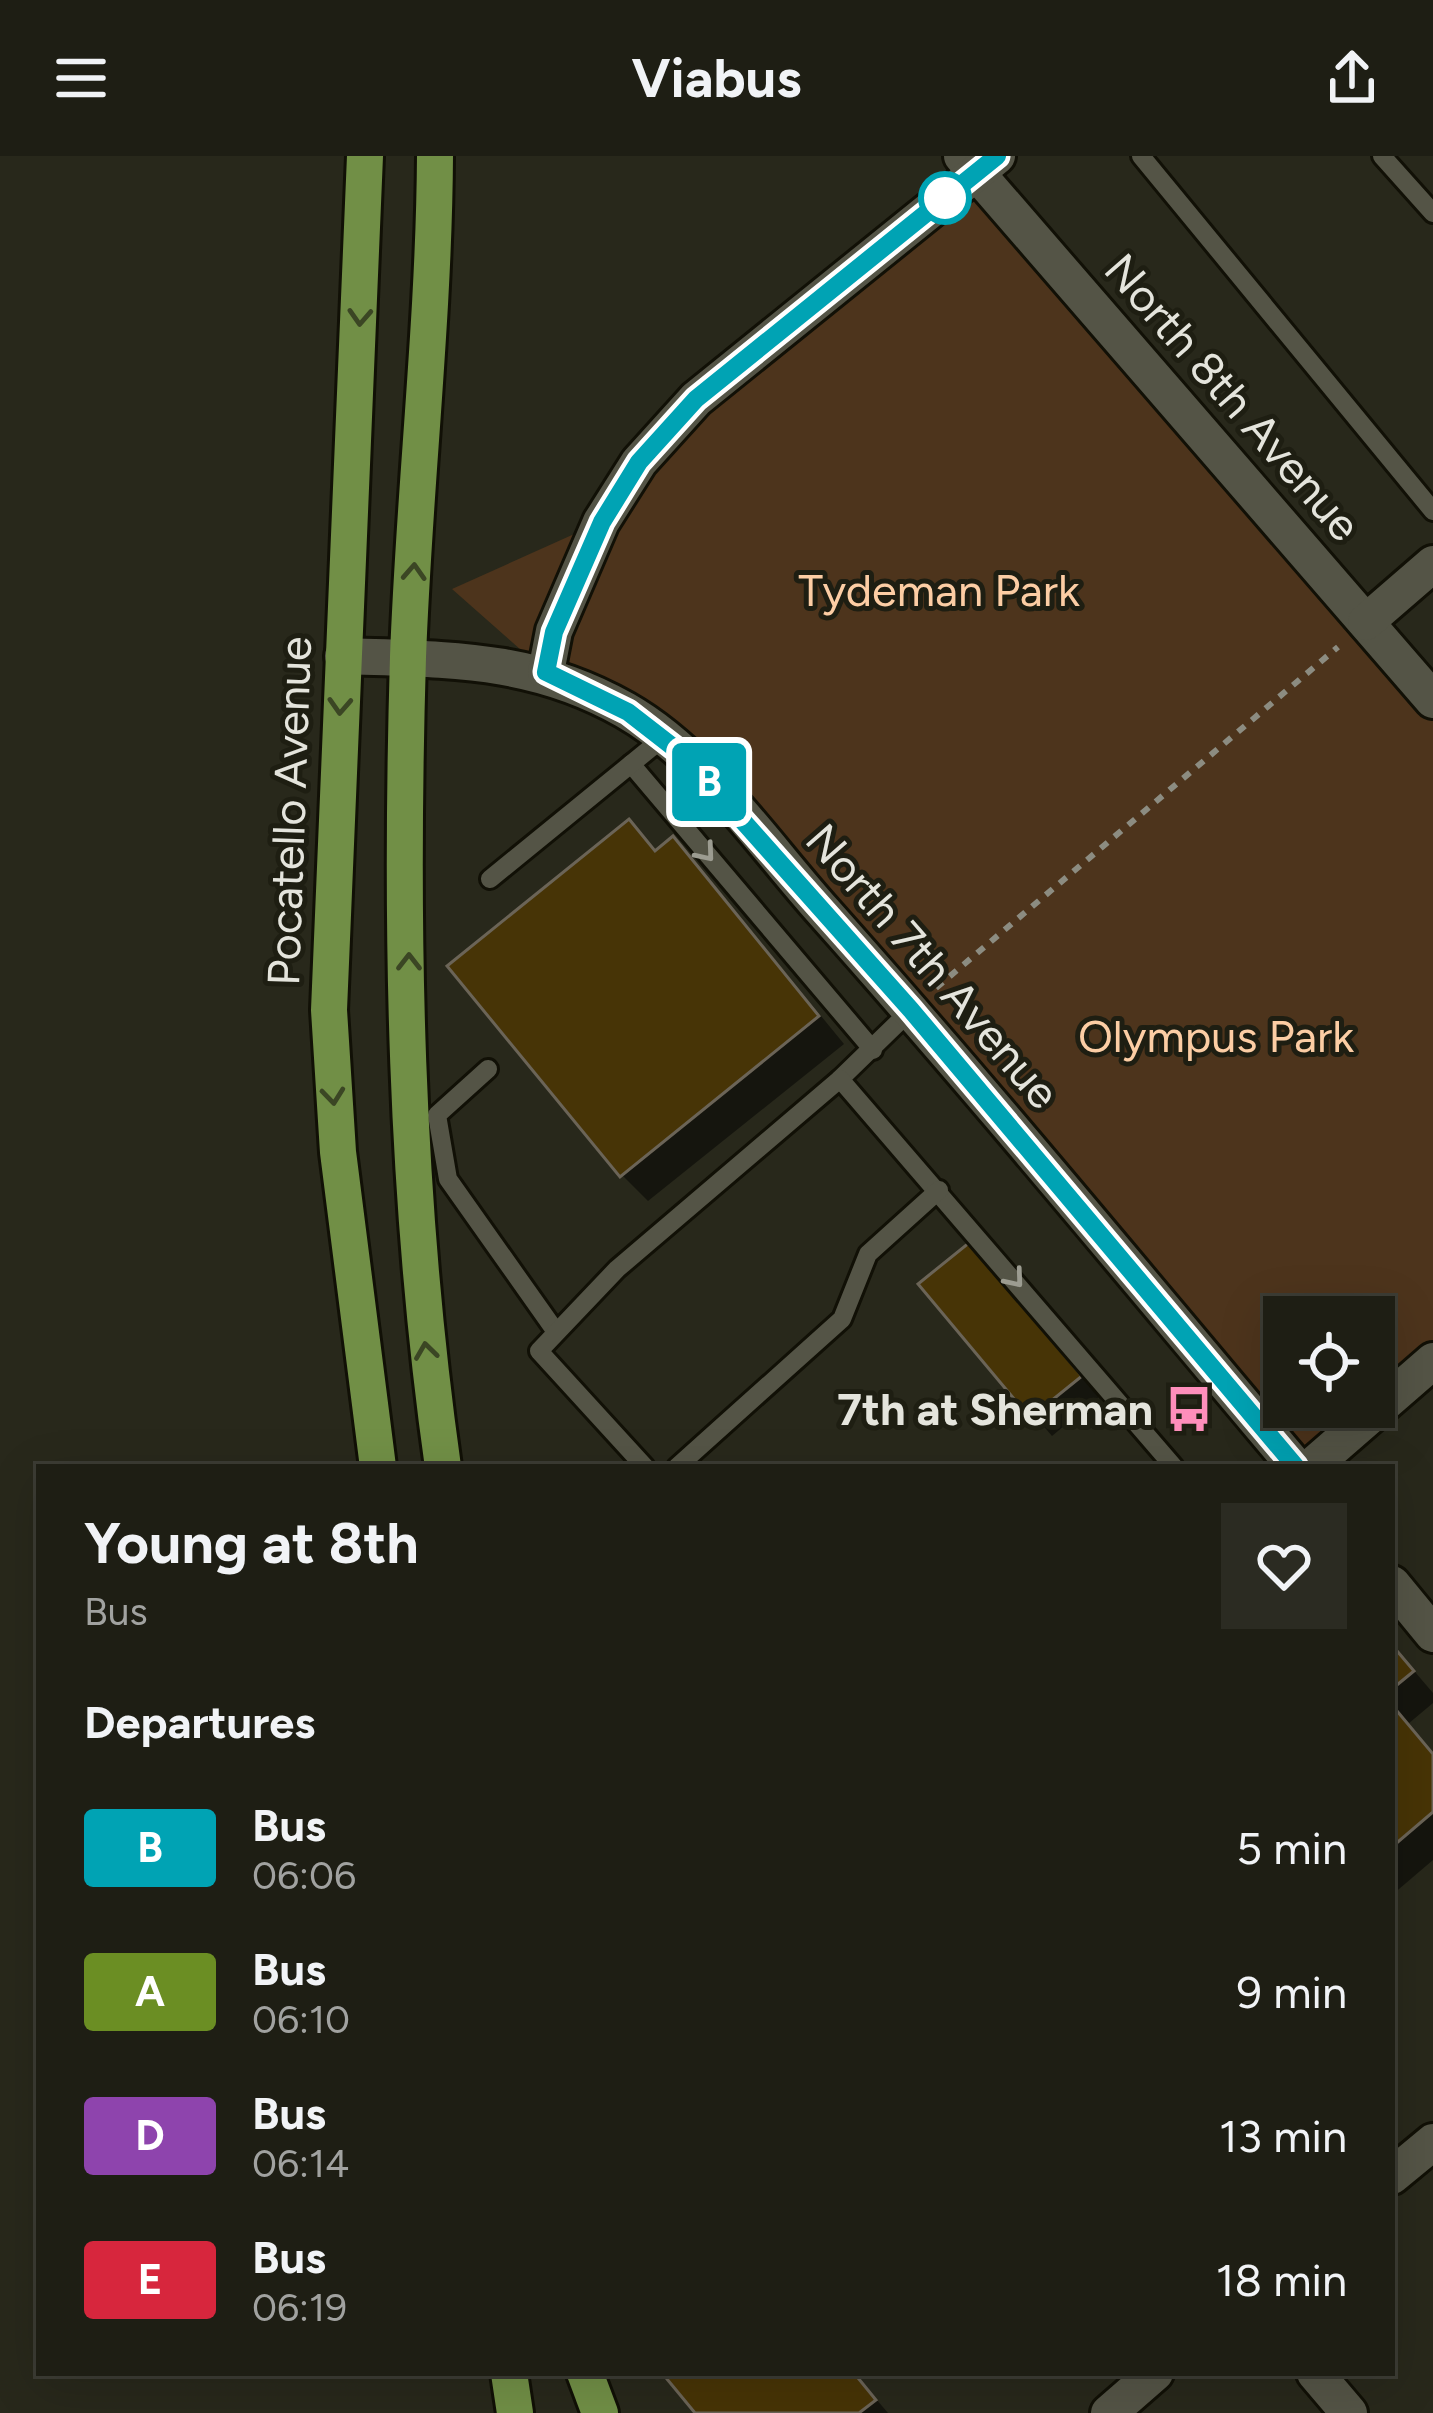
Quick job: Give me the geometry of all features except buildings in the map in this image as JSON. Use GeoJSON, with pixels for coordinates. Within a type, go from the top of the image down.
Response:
{"type":"FeatureCollection","features":[{"type":"Feature","properties":{"kind":"main road"},"geometry":{"type":"LineString","coordinates":[[356,156],[366,200]]}},
{"type":"Feature","properties":{"kind":"main road","name":"Pocatello Avenue"},"geometry":{"type":"LineString","coordinates":[[365,156],[329,942],[331,1076],[378,1464]]}},
{"type":"Feature","properties":{"kind":"main road"},"geometry":{"type":"LineString","coordinates":[[435,156],[408,658],[412,1213],[443,1464]]}},
{"type":"Feature","properties":{"kind":"main road"},"geometry":{"type":"LineString","coordinates":[[509,2376],[514,2413]]}},
{"type":"Feature","properties":{"kind":"main road"},"geometry":{"type":"LineString","coordinates":[[586,2376],[600,2413]]}},
{"type":"Feature","properties":{"kind":"street","name":"North 8th Avenue"},"geometry":{"type":"LineString","coordinates":[[978,162],[1433,700]]}},
{"type":"Feature","properties":{"kind":"street"},"geometry":{"type":"LineString","coordinates":[[546,672],[554,632],[602,522],[639,462],[696,399],[978,162]]}},
{"type":"Feature","properties":{"kind":"street"},"geometry":{"type":"LineString","coordinates":[[1366,622],[1433,564]]}},
{"type":"Feature","properties":{"kind":"street","name":"North 7th Avenue"},"geometry":{"type":"LineString","coordinates":[[343,656],[481,661],[546,672],[628,712],[686,757],[911,1010],[1293,1464]]}},
{"type":"Feature","properties":{"kind":"street"},"geometry":{"type":"LineString","coordinates":[[1314,1464],[1433,1361]]}},
{"type":"Feature","properties":{"kind":"street"},"geometry":{"type":"LineString","coordinates":[[1395,1588],[1433,1634]]}},
{"type":"Feature","properties":{"kind":"street"},"geometry":{"type":"LineString","coordinates":[[1395,2174],[1433,2142]]}},
{"type":"Feature","properties":{"kind":"street"},"geometry":{"type":"LineString","coordinates":[[1109,2413],[1152,2376]]}},
{"type":"Feature","properties":{"kind":"street"},"geometry":{"type":"LineString","coordinates":[[1318,2376],[1349,2413]]}},
{"type":"Feature","properties":{"kind":"lane"},"geometry":{"type":"LineString","coordinates":[[1141,156],[1433,511]]}},
{"type":"Feature","properties":{"kind":"lane"},"geometry":{"type":"LineString","coordinates":[[1382,156],[1433,213]]}},
{"type":"Feature","properties":{"kind":"lane"},"geometry":{"type":"LineString","coordinates":[[490,879],[662,738]]}},
{"type":"Feature","properties":{"kind":"lane"},"geometry":{"type":"LineString","coordinates":[[631,764],[872,1050]]}},
{"type":"Feature","properties":{"kind":"lane"},"geometry":{"type":"LineString","coordinates":[[642,1464],[539,1351],[554,1329],[872,1050],[911,1010]]}},
{"type":"Feature","properties":{"kind":"lane"},"geometry":{"type":"LineString","coordinates":[[488,1069],[437,1114],[448,1179],[554,1329]]}},
{"type":"Feature","properties":{"kind":"lane"},"geometry":{"type":"LineString","coordinates":[[839,1079],[1171,1464]]}},
{"type":"Feature","properties":{"kind":"lane"},"geometry":{"type":"LineString","coordinates":[[679,1464],[842,1319],[868,1254],[939,1190]]}},
{"type":"Feature","properties":{"kind":"path"},"geometry":{"type":"LineString","coordinates":[[911,1010],[1366,622]]}},
{"type":"Feature","properties":{"kind":"green space","name":"Tydeman Park"},"geometry":{"type":"Polygon","coordinates":[[[975,174],[1433,700],[1433,1361],[1395,1394],[1395,1296],[1263,1296],[1263,1412],[686,757],[546,672],[452,589],[601,522],[639,462],[975,174]]]}},
{"type":"Feature","properties":{"kind":"green space","name":"Tydeman Park"},"geometry":{"type":"Polygon","coordinates":[[[1277,1428],[1356,1428],[1314,1464],[1308,1464],[1277,1428]]]}},
{"type":"Feature","properties":{"kind":"bus line","name":"B"},"geometry":{"type":"LineString","coordinates":[[997,156],[696,399],[639,462],[602,522],[554,632],[546,672],[628,712],[686,757],[911,1010],[1293,1464]]}},
{"type":"Feature","properties":{"kind":"place","name":"7th at Sherman"},"geometry":{"type":"Point","coordinates":[1189,1409]}},
{"type":"Feature","properties":{"kind":"park label","name":"Olympus Park"},"geometry":{"type":"Point","coordinates":[1216,1036]}}]}
